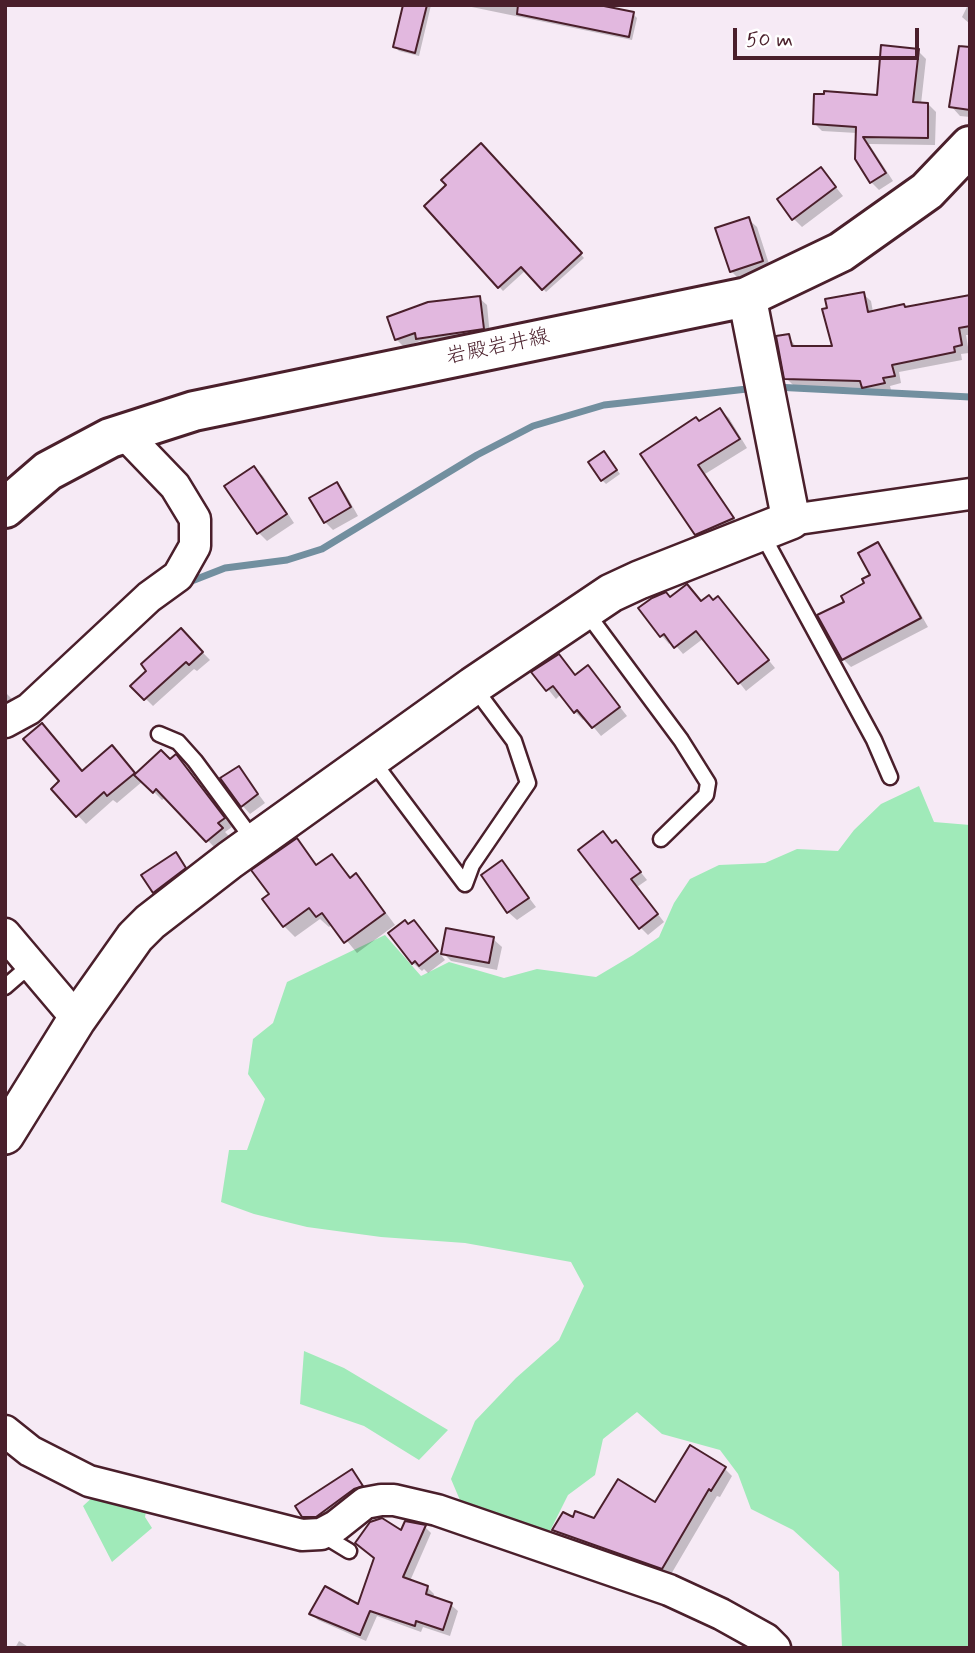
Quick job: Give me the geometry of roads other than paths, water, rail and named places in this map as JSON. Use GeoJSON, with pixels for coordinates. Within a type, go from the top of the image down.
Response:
{"type":"FeatureCollection","features":[{"type":"Feature","properties":{"kind":"main road","name":"岩殿岩井線"},"geometry":{"type":"LineString","coordinates":[[5,508],[48,471],[110,438],[194,411],[747,297],[841,252],[927,191],[970,146]]}},
{"type":"Feature","properties":{"kind":"street"},"geometry":{"type":"LineString","coordinates":[[747,297],[776,526]]}},
{"type":"Feature","properties":{"kind":"street"},"geometry":{"type":"LineString","coordinates":[[5,722],[29,709],[149,597],[178,576],[195,546],[195,519],[182,497],[175,486],[124,433]]}},
{"type":"Feature","properties":{"kind":"street"},"geometry":{"type":"LineString","coordinates":[[5,1135],[77,1019],[135,937],[255,842],[473,686],[611,593],[776,526],[970,494]]}},
{"type":"Feature","properties":{"kind":"street"},"geometry":{"type":"LineString","coordinates":[[5,934],[77,1019]]}},
{"type":"Feature","properties":{"kind":"street"},"geometry":{"type":"LineString","coordinates":[[5,1431],[30,1451],[89,1481],[302,1535],[321,1534],[365,1503],[394,1500],[426,1508],[669,1590],[720,1614],[768,1645]]}},
{"type":"Feature","properties":{"kind":"lane"},"geometry":{"type":"LineString","coordinates":[[776,526],[890,777]]}},
{"type":"Feature","properties":{"kind":"lane"},"geometry":{"type":"LineString","coordinates":[[586,610],[681,740],[708,783],[706,794],[661,839]]}},
{"type":"Feature","properties":{"kind":"lane"},"geometry":{"type":"LineString","coordinates":[[371,759],[465,884],[472,865],[528,783],[514,741],[473,686]]}},
{"type":"Feature","properties":{"kind":"lane"},"geometry":{"type":"LineString","coordinates":[[159,734],[178,742],[195,761],[255,842]]}},
{"type":"Feature","properties":{"kind":"lane"},"geometry":{"type":"LineString","coordinates":[[5,987],[20,974],[34,970]]}},
{"type":"Feature","properties":{"kind":"lane"},"geometry":{"type":"LineString","coordinates":[[321,1534],[349,1551]]}},
{"type":"Feature","properties":{"kind":"waterway"},"geometry":{"type":"LineString","coordinates":[[775,387],[970,397]]}},
{"type":"Feature","properties":{"kind":"waterway"},"geometry":{"type":"LineString","coordinates":[[184,584],[225,568],[287,560],[322,549],[477,455],[533,426],[604,405],[756,388]]}}]}
